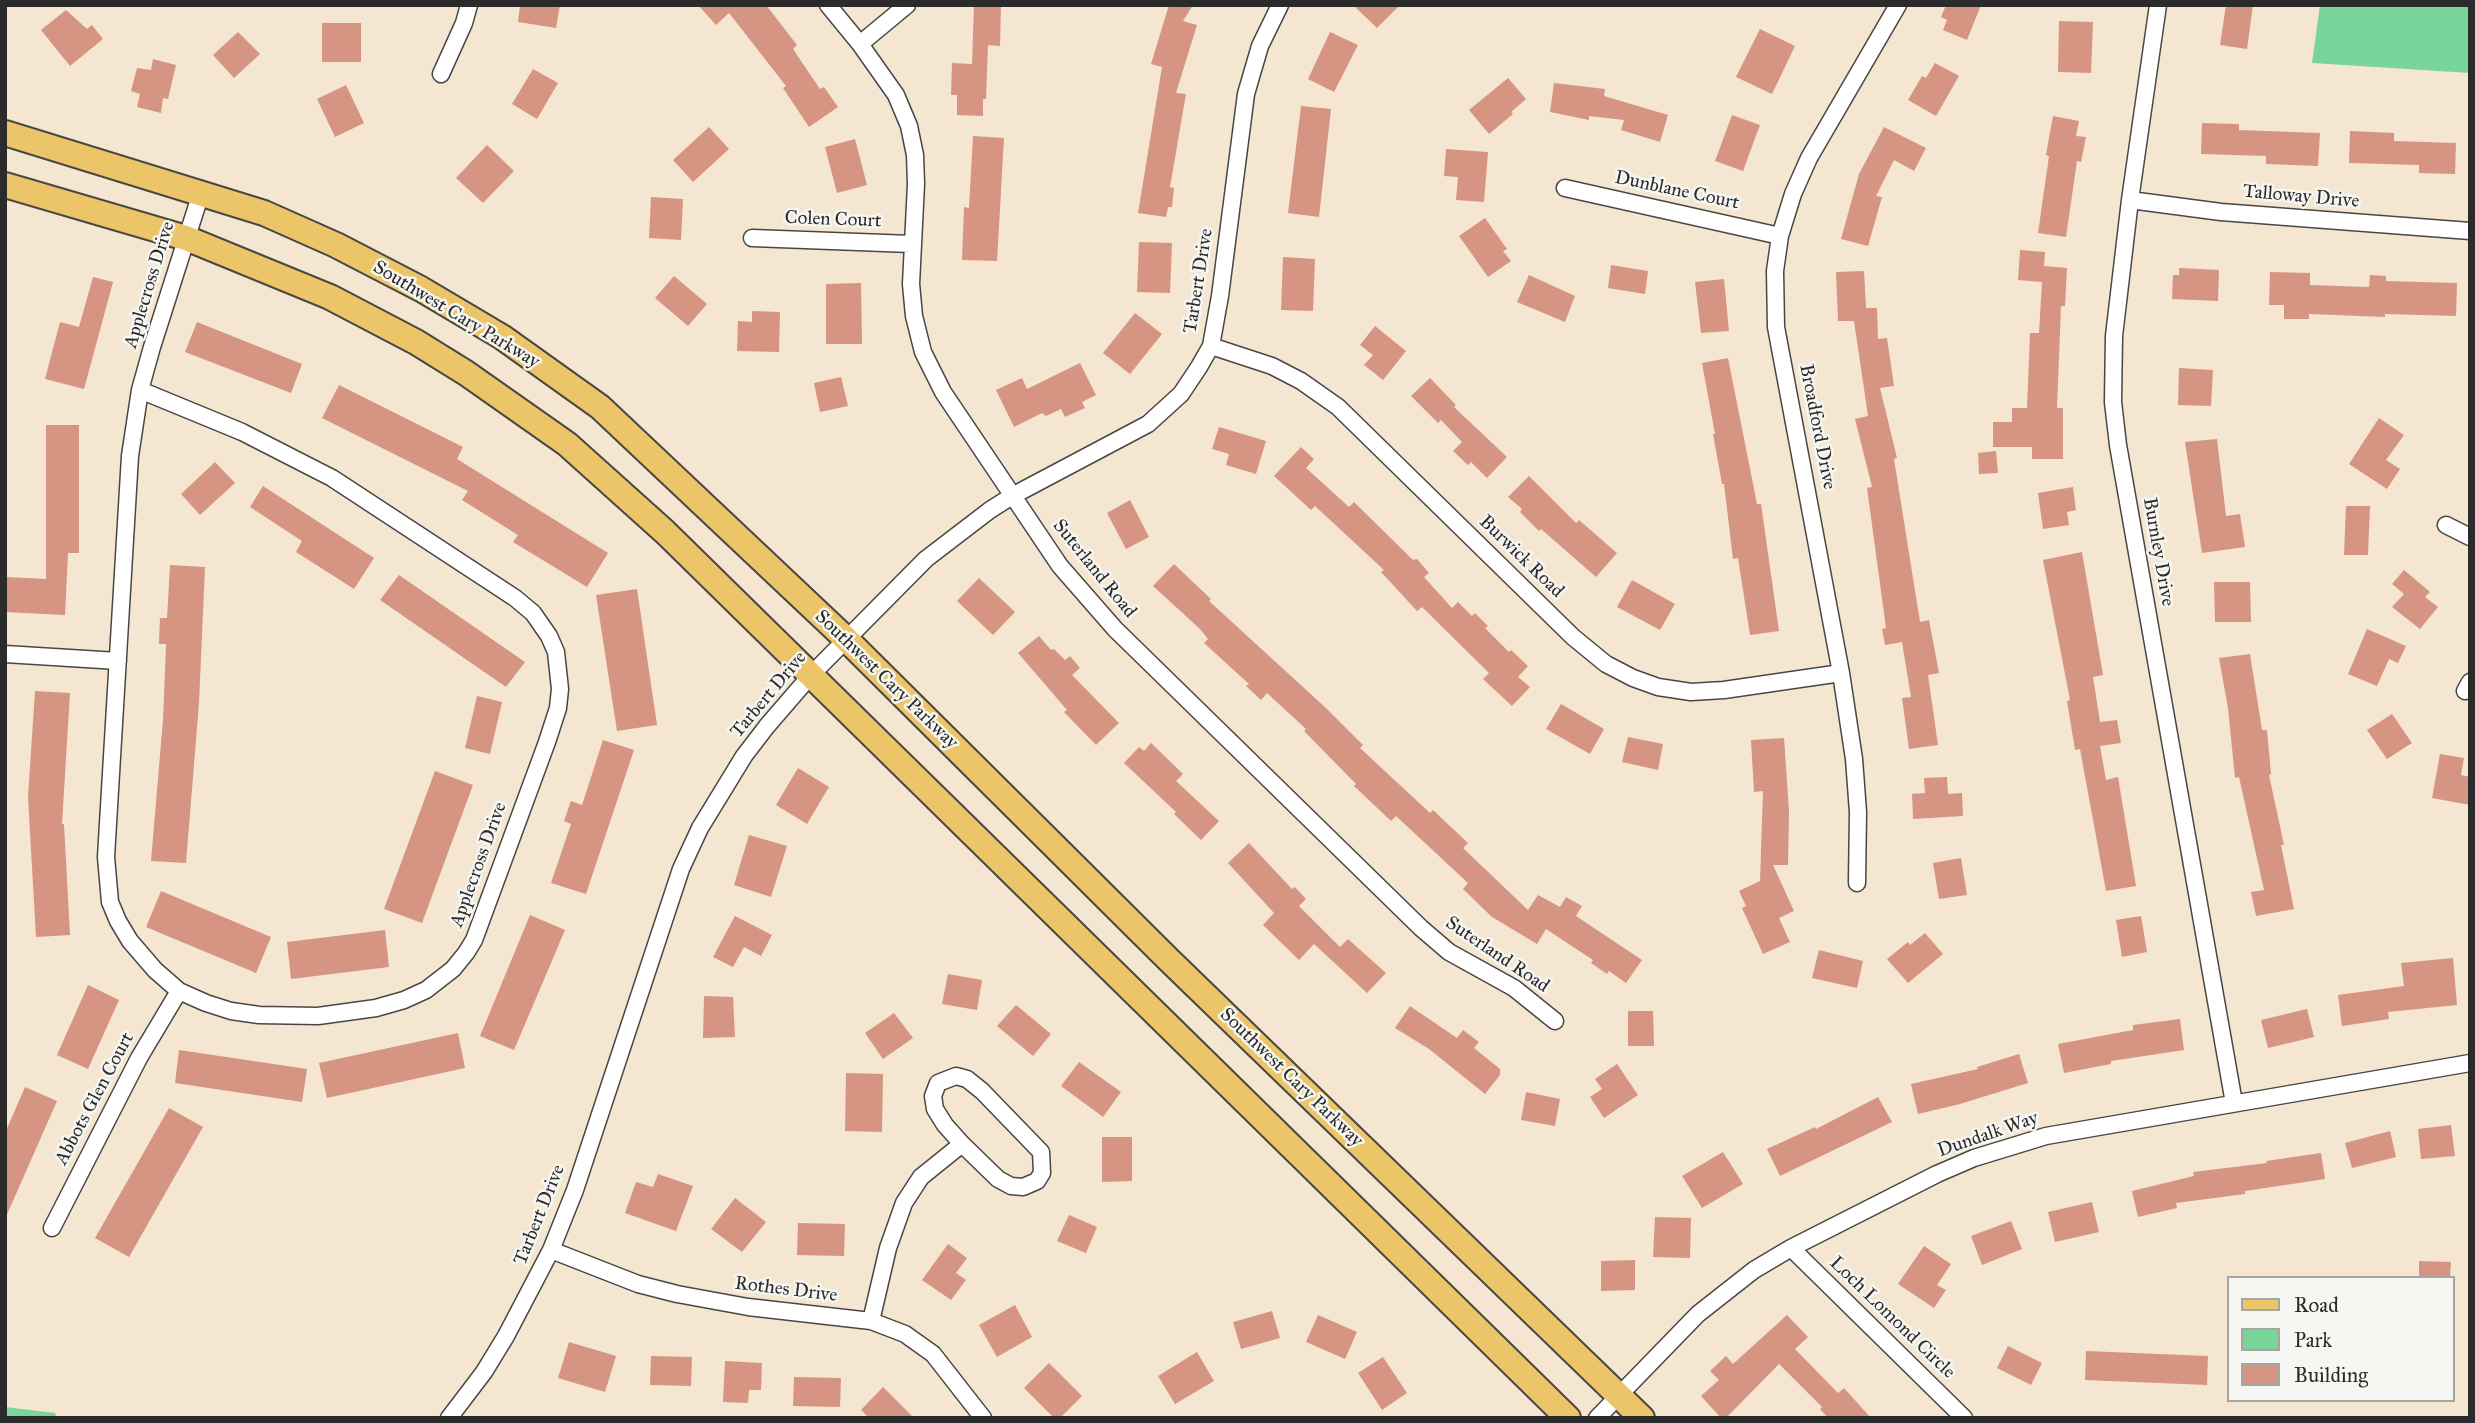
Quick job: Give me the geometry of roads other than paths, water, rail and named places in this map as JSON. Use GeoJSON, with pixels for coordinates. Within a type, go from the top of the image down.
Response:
{"type":"FeatureCollection","features":[{"type":"Feature","properties":{"kind":"main road","name":"Southwest Cary Parkway"},"geometry":{"type":"LineString","coordinates":[[5,133],[264,213],[336,245],[421,289],[502,337],[600,407],[846,639],[1170,961],[1642,1418]]}},
{"type":"Feature","properties":{"kind":"main road"},"geometry":{"type":"LineString","coordinates":[[5,186],[186,238],[330,297],[416,342],[466,373],[567,444],[665,533],[811,675],[1568,1418]]}},
{"type":"Feature","properties":{"kind":"street"},"geometry":{"type":"LineString","coordinates":[[441,74],[464,23],[469,5]]}},
{"type":"Feature","properties":{"kind":"street","name":"Suterland Road"},"geometry":{"type":"LineString","coordinates":[[828,5],[897,95],[909,126],[915,155],[916,184],[911,244],[912,301],[923,352],[943,392],[1060,566],[1115,629],[1421,928],[1449,952],[1514,988],[1555,1021]]}},
{"type":"Feature","properties":{"kind":"street"},"geometry":{"type":"LineString","coordinates":[[860,44],[907,5]]}},
{"type":"Feature","properties":{"kind":"street","name":"Tarbert Drive"},"geometry":{"type":"LineString","coordinates":[[449,1418],[484,1372],[506,1336],[551,1250],[575,1190],[681,869],[700,828],[744,757],[811,675],[926,559],[989,510],[1012,496],[1148,424],[1181,394],[1211,346],[1246,94],[1260,46],[1279,5]]}},
{"type":"Feature","properties":{"kind":"street","name":"Broadford Drive"},"geometry":{"type":"LineString","coordinates":[[1857,883],[1858,812],[1841,673],[1776,327],[1774,296],[1780,236],[1793,194],[1809,158],[1898,5]]}},
{"type":"Feature","properties":{"kind":"street","name":"Burnley Drive"},"geometry":{"type":"LineString","coordinates":[[2158,5],[2113,336],[2113,402],[2118,445],[2234,1103]]}},
{"type":"Feature","properties":{"kind":"street","name":"Dunblane Court"},"geometry":{"type":"LineString","coordinates":[[1564,188],[1780,236]]}},
{"type":"Feature","properties":{"kind":"street","name":"Applecross Drive"},"geometry":{"type":"LineString","coordinates":[[141,390],[242,432],[332,478],[515,598],[542,624],[550,636],[556,652],[560,689],[558,708],[474,940],[467,953],[439,982],[404,1000],[318,1016],[259,1015],[206,1003],[179,991],[155,970],[130,941],[118,921],[108,889],[106,857],[128,472],[141,390],[152,347],[201,192]]}},
{"type":"Feature","properties":{"kind":"street","name":"Talloway Drive"},"geometry":{"type":"LineString","coordinates":[[2130,200],[2221,212],[2470,231]]}},
{"type":"Feature","properties":{"kind":"street","name":"Colen Court"},"geometry":{"type":"LineString","coordinates":[[752,238],[911,244]]}},
{"type":"Feature","properties":{"kind":"street","name":"Burwick Road"},"geometry":{"type":"LineString","coordinates":[[1211,346],[1272,366],[1301,381],[1338,407],[1573,637],[1606,664],[1624,674],[1658,687],[1691,692],[1724,690],[1841,673]]}},
{"type":"Feature","properties":{"kind":"street"},"geometry":{"type":"LineString","coordinates":[[2446,525],[2470,537]]}},
{"type":"Feature","properties":{"kind":"street"},"geometry":{"type":"LineString","coordinates":[[5,653],[118,661]]}},
{"type":"Feature","properties":{"kind":"street","name":"Abbots Glen Court"},"geometry":{"type":"LineString","coordinates":[[52,1228],[144,1050],[179,991]]}},
{"type":"Feature","properties":{"kind":"street","name":"Dundalk Way"},"geometry":{"type":"LineString","coordinates":[[1597,1418],[1722,1292],[1791,1248],[1937,1174],[2012,1145],[2046,1136],[2470,1063]]}},
{"type":"Feature","properties":{"kind":"street"},"geometry":{"type":"LineString","coordinates":[[957,1076],[982,1091],[1041,1152],[1042,1173],[1037,1181],[1023,1187],[1012,1186],[998,1179],[961,1144],[935,1109],[933,1096],[938,1083],[957,1076]]}},
{"type":"Feature","properties":{"kind":"street"},"geometry":{"type":"LineString","coordinates":[[872,1321],[888,1248],[904,1203],[921,1177],[961,1144]]}},
{"type":"Feature","properties":{"kind":"street","name":"Loch Lomond Circle"},"geometry":{"type":"LineString","coordinates":[[1791,1248],[1964,1418]]}},
{"type":"Feature","properties":{"kind":"street","name":"Rothes Drive"},"geometry":{"type":"LineString","coordinates":[[551,1250],[638,1284],[677,1294],[748,1307],[872,1321],[905,1334],[933,1354],[984,1418]]}}]}
